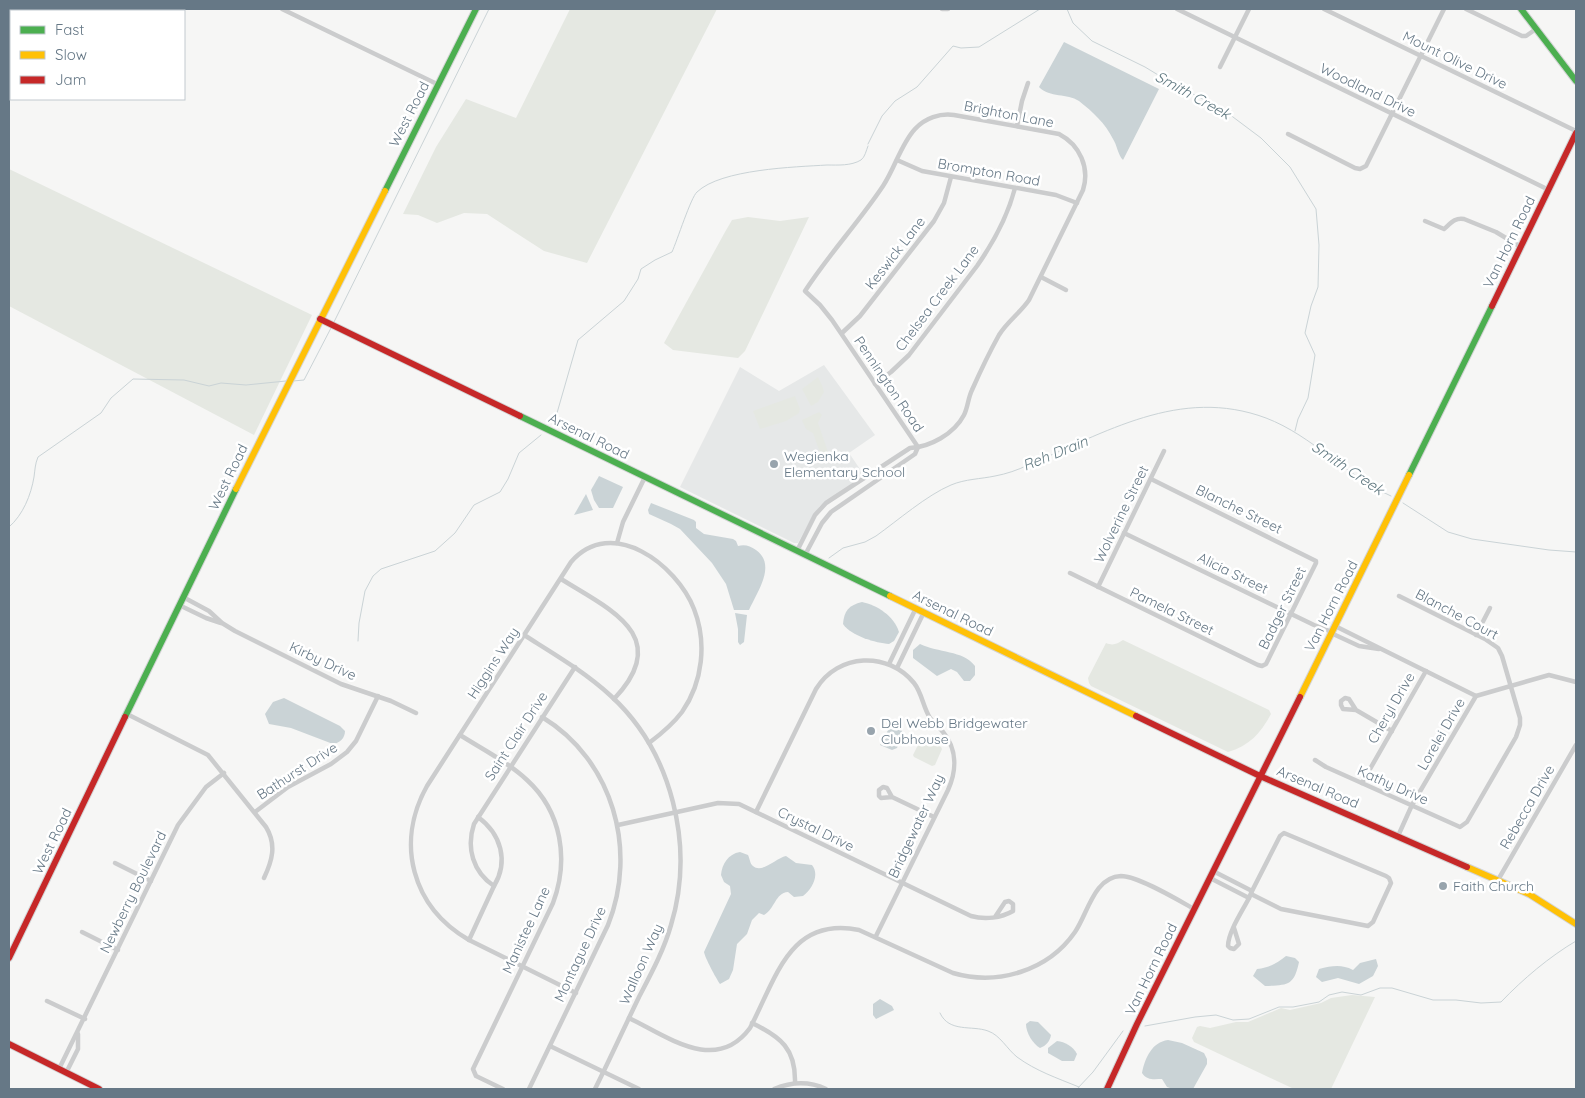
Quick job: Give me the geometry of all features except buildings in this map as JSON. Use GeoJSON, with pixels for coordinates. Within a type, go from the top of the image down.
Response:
{"type":"FeatureCollection","features":[{"type":"Feature","properties":{"kind":"street"},"geometry":{"type":"LineString","coordinates":[[282,9],[437,84]]}},
{"type":"Feature","properties":{"kind":"street","name":"West Road"},"geometry":{"type":"LineString","coordinates":[[9,958],[179,605],[476,9]]}},
{"type":"Feature","properties":{"kind":"street"},"geometry":{"type":"LineString","coordinates":[[942,9],[948,9]]}},
{"type":"Feature","properties":{"kind":"street","name":"Woodland Drive"},"geometry":{"type":"LineString","coordinates":[[1177,9],[1549,190]]}},
{"type":"Feature","properties":{"kind":"street"},"geometry":{"type":"LineString","coordinates":[[1220,67],[1250,9]]}},
{"type":"Feature","properties":{"kind":"street","name":"Mount Olive Drive"},"geometry":{"type":"LineString","coordinates":[[1324,9],[1576,132]]}},
{"type":"Feature","properties":{"kind":"street"},"geometry":{"type":"LineString","coordinates":[[1288,134],[1356,168],[1363,168],[1368,164],[1444,9]]}},
{"type":"Feature","properties":{"kind":"street"},"geometry":{"type":"LineString","coordinates":[[1466,9],[1522,36],[1526,36],[1536,29]]}},
{"type":"Feature","properties":{"kind":"street"},"geometry":{"type":"LineString","coordinates":[[1521,9],[1576,81]]}},
{"type":"Feature","properties":{"kind":"street"},"geometry":{"type":"LineString","coordinates":[[1017,126],[1028,84]]}},
{"type":"Feature","properties":{"kind":"street","name":"Brighton Lane"},"geometry":{"type":"LineString","coordinates":[[797,551],[816,515],[826,503],[910,448],[918,447],[943,436],[960,421],[966,410],[971,391],[1000,334],[1025,306],[1077,203],[1085,185],[1086,173],[1081,155],[1065,138],[1055,133],[954,115],[939,115],[926,120],[915,129],[884,186],[805,291],[826,311],[842,333]]}},
{"type":"Feature","properties":{"kind":"street","name":"Van Horn Road"},"geometry":{"type":"LineString","coordinates":[[1107,1089],[1133,1032],[1333,630],[1576,132]]}},
{"type":"Feature","properties":{"kind":"street","name":"Brompton Road"},"geometry":{"type":"LineString","coordinates":[[897,160],[917,170],[1059,196],[1077,203]]}},
{"type":"Feature","properties":{"kind":"street","name":"Keswick Lane"},"geometry":{"type":"LineString","coordinates":[[842,333],[860,316],[937,217],[946,198],[951,177]]}},
{"type":"Feature","properties":{"kind":"street","name":"Chelsea Creek Lane"},"geometry":{"type":"LineString","coordinates":[[875,384],[891,372],[908,355],[982,260],[1010,205],[1014,188]]}},
{"type":"Feature","properties":{"kind":"street"},"geometry":{"type":"LineString","coordinates":[[1425,221],[1444,229],[1455,220],[1464,219],[1496,232],[1521,247]]}},
{"type":"Feature","properties":{"kind":"street"},"geometry":{"type":"LineString","coordinates":[[1041,277],[1066,290]]}},
{"type":"Feature","properties":{"kind":"street","name":"Arsenal Road"},"geometry":{"type":"LineString","coordinates":[[320,319],[1260,776],[1538,898],[1576,924]]}},
{"type":"Feature","properties":{"kind":"street","name":"Pennington Road"},"geometry":{"type":"LineString","coordinates":[[842,333],[918,447]]}},
{"type":"Feature","properties":{"kind":"street"},"geometry":{"type":"LineString","coordinates":[[806,555],[824,520],[833,510],[916,454],[918,447]]}},
{"type":"Feature","properties":{"kind":"street","name":"Wolverine Street"},"geometry":{"type":"LineString","coordinates":[[1098,587],[1164,451]]}},
{"type":"Feature","properties":{"kind":"street"},"geometry":{"type":"LineString","coordinates":[[879,468],[884,476]]}},
{"type":"Feature","properties":{"kind":"street"},"geometry":{"type":"LineString","coordinates":[[618,543],[623,522],[645,477]]}},
{"type":"Feature","properties":{"kind":"street","name":"Blanche Street"},"geometry":{"type":"LineString","coordinates":[[1151,479],[1316,561]]}},
{"type":"Feature","properties":{"kind":"street"},"geometry":{"type":"LineString","coordinates":[[843,491],[848,499]]}},
{"type":"Feature","properties":{"kind":"street","name":"Alicia Street"},"geometry":{"type":"LineString","coordinates":[[1124,533],[1291,614],[1370,643],[1380,650],[1476,696]]}},
{"type":"Feature","properties":{"kind":"street","name":"Higgins Way"},"geometry":{"type":"LineString","coordinates":[[576,993],[469,940],[444,922],[428,903],[415,877],[411,851],[412,825],[416,809],[427,786],[571,562],[584,551],[598,544],[618,543],[647,555],[671,574],[689,598],[695,611],[700,631],[701,660],[693,692],[682,712],[649,743]]}},
{"type":"Feature","properties":{"kind":"street","name":"Badger Street"},"geometry":{"type":"LineString","coordinates":[[1265,665],[1316,561]]}},
{"type":"Feature","properties":{"kind":"street","name":"Pamela Street"},"geometry":{"type":"LineString","coordinates":[[1070,573],[1258,665],[1265,665]]}},
{"type":"Feature","properties":{"kind":"street"},"geometry":{"type":"LineString","coordinates":[[561,579],[619,616],[628,625],[634,637],[637,654],[634,671],[627,684],[614,699]]}},
{"type":"Feature","properties":{"kind":"street","name":"Blanche Court"},"geometry":{"type":"LineString","coordinates":[[1398,596],[1489,641],[1498,648],[1511,685],[1520,718],[1519,731],[1463,826]]}},
{"type":"Feature","properties":{"kind":"street","name":"Kirby Drive"},"geometry":{"type":"LineString","coordinates":[[183,597],[210,611],[222,623]]}},
{"type":"Feature","properties":{"kind":"street","name":"Kirby Drive"},"geometry":{"type":"LineString","coordinates":[[179,605],[206,618],[222,623],[341,684],[378,696],[416,713]]}},
{"type":"Feature","properties":{"kind":"street"},"geometry":{"type":"LineString","coordinates":[[889,664],[916,608]]}},
{"type":"Feature","properties":{"kind":"street"},"geometry":{"type":"LineString","coordinates":[[1476,635],[1490,608]]}},
{"type":"Feature","properties":{"kind":"street"},"geometry":{"type":"LineString","coordinates":[[897,668],[924,612]]}},
{"type":"Feature","properties":{"kind":"street","name":"Alicia Street"},"geometry":{"type":"LineString","coordinates":[[1333,630],[1358,646],[1380,650]]}},
{"type":"Feature","properties":{"kind":"street","name":"Walloon Way"},"geometry":{"type":"LineString","coordinates":[[524,635],[600,686],[631,718],[649,743],[665,776],[676,812],[681,862],[672,923],[662,952],[595,1089]]}},
{"type":"Feature","properties":{"kind":"street","name":"Bridgewater Way"},"geometry":{"type":"LineString","coordinates":[[756,812],[816,689],[823,680],[839,666],[871,660],[889,664],[907,676],[918,689],[930,717],[943,732],[952,748],[955,766],[952,781],[876,936]]}},
{"type":"Feature","properties":{"kind":"street","name":"Saint Clair Drive"},"geometry":{"type":"LineString","coordinates":[[494,886],[481,874],[474,863],[471,852],[471,834],[478,817],[574,667]]}},
{"type":"Feature","properties":{"kind":"street","name":"Cheryl Drive"},"geometry":{"type":"LineString","coordinates":[[1362,783],[1426,671]]}},
{"type":"Feature","properties":{"kind":"street"},"geometry":{"type":"LineString","coordinates":[[1476,696],[1550,675],[1576,682]]}},
{"type":"Feature","properties":{"kind":"street","name":"Bathurst Drive"},"geometry":{"type":"LineString","coordinates":[[255,812],[288,786],[331,764],[347,752],[356,741],[378,696]]}},
{"type":"Feature","properties":{"kind":"street","name":"Lorelei Drive"},"geometry":{"type":"LineString","coordinates":[[1398,836],[1412,806],[1476,696]]}},
{"type":"Feature","properties":{"kind":"street"},"geometry":{"type":"LineString","coordinates":[[1356,710],[1392,730]]}},
{"type":"Feature","properties":{"kind":"street"},"geometry":{"type":"LineString","coordinates":[[127,714],[208,755],[224,773],[269,831],[273,846],[272,858],[264,878]]}},
{"type":"Feature","properties":{"kind":"street","name":"Montague Drive"},"geometry":{"type":"LineString","coordinates":[[528,1089],[608,926],[616,900],[621,860],[618,825],[608,794],[591,764],[578,747],[566,735],[542,717]]}},
{"type":"Feature","properties":{"kind":"street","name":"Manistee Lane"},"geometry":{"type":"LineString","coordinates":[[460,735],[510,767],[529,782],[547,805],[556,824],[562,853],[561,877],[555,898],[473,1071],[476,1076],[503,1089]]}},
{"type":"Feature","properties":{"kind":"street","name":"Rebecca Drive"},"geometry":{"type":"LineString","coordinates":[[1498,880],[1576,745]]}},
{"type":"Feature","properties":{"kind":"street","name":"Kathy Drive"},"geometry":{"type":"LineString","coordinates":[[1315,760],[1326,767],[1412,806],[1463,826]]}},
{"type":"Feature","properties":{"kind":"street","name":"Newberry Boulevard"},"geometry":{"type":"LineString","coordinates":[[59,1070],[178,825],[206,788],[224,773]]}},
{"type":"Feature","properties":{"kind":"street"},"geometry":{"type":"LineString","coordinates":[[892,797],[934,817]]}},
{"type":"Feature","properties":{"kind":"street","name":"Crystal Drive"},"geometry":{"type":"LineString","coordinates":[[618,825],[725,802],[738,804],[972,916],[995,917]]}},
{"type":"Feature","properties":{"kind":"street"},"geometry":{"type":"LineString","coordinates":[[469,940],[501,870],[501,847],[492,829],[478,817]]}},
{"type":"Feature","properties":{"kind":"street"},"geometry":{"type":"LineString","coordinates":[[1210,878],[1251,894],[1286,910],[1368,926],[1373,922],[1390,886],[1390,880],[1386,876],[1288,833],[1284,833],[1280,836],[1251,894],[1234,928]]}},
{"type":"Feature","properties":{"kind":"street"},"geometry":{"type":"LineString","coordinates":[[115,863],[151,881]]}},
{"type":"Feature","properties":{"kind":"street"},"geometry":{"type":"LineString","coordinates":[[1213,871],[1251,894]]}},
{"type":"Feature","properties":{"kind":"street"},"geometry":{"type":"LineString","coordinates":[[629,1018],[687,1047],[706,1051],[724,1049],[742,1037],[752,1023],[783,961],[791,950],[803,940],[822,931],[843,928],[859,930],[876,936],[952,973],[975,978],[997,977],[1028,969],[1047,959],[1057,951],[1071,937],[1081,923],[1098,888],[1106,881],[1115,877],[1132,878],[1194,909]]}},
{"type":"Feature","properties":{"kind":"street"},"geometry":{"type":"LineString","coordinates":[[82,932],[118,950]]}},
{"type":"Feature","properties":{"kind":"street"},"geometry":{"type":"LineString","coordinates":[[47,1001],[85,1019]]}},
{"type":"Feature","properties":{"kind":"street"},"geometry":{"type":"LineString","coordinates":[[752,1023],[775,1035],[784,1044],[793,1062],[795,1083]]}},
{"type":"Feature","properties":{"kind":"street","name":"Newberry Boulevard"},"geometry":{"type":"LineString","coordinates":[[66,1073],[78,1049],[78,1033]]}},
{"type":"Feature","properties":{"kind":"street"},"geometry":{"type":"LineString","coordinates":[[9,1044],[99,1089]]}},
{"type":"Feature","properties":{"kind":"street"},"geometry":{"type":"LineString","coordinates":[[550,1046],[638,1089]]}},
{"type":"Feature","properties":{"kind":"street"},"geometry":{"type":"LineString","coordinates":[[774,1089],[795,1083],[810,1084],[826,1089]]}},
{"type":"Feature","properties":{"kind":"shaded area"},"geometry":{"type":"Polygon","coordinates":[[[570,9],[717,9],[587,263],[544,251],[487,214],[464,213],[437,223],[418,215],[403,214],[436,147],[466,99],[516,118],[570,9]]]}},
{"type":"Feature","properties":{"kind":"shaded area"},"geometry":{"type":"Polygon","coordinates":[[[1064,42],[1159,89],[1123,160],[1106,128],[1089,109],[1079,101],[1048,93],[1039,87],[1064,42]]]}},
{"type":"Feature","properties":{"kind":"shaded area"},"geometry":{"type":"Polygon","coordinates":[[[9,169],[312,315],[254,435],[9,306],[9,169]]]}},
{"type":"Feature","properties":{"kind":"shaded area"},"geometry":{"type":"Polygon","coordinates":[[[748,217],[780,221],[809,217],[745,351],[738,358],[673,350],[664,343],[725,232],[732,220],[748,217]]]}},
{"type":"Feature","properties":{"kind":"shaded area","name":"Wegienka Elementary School"},"geometry":{"type":"Polygon","coordinates":[[[824,365],[875,435],[849,453],[864,475],[820,506],[798,543],[794,543],[680,487],[740,367],[779,391],[824,365]]]}},
{"type":"Feature","properties":{"kind":"shaded area"},"geometry":{"type":"Polygon","coordinates":[[[818,377],[824,392],[818,402],[811,406],[802,389],[818,377]]]}},
{"type":"Feature","properties":{"kind":"shaded area"},"geometry":{"type":"Polygon","coordinates":[[[795,396],[800,409],[799,413],[786,421],[760,429],[753,411],[795,396]]]}},
{"type":"Feature","properties":{"kind":"shaded area"},"geometry":{"type":"Polygon","coordinates":[[[819,412],[822,415],[818,423],[830,458],[823,461],[813,433],[806,429],[802,420],[819,412]]]}},
{"type":"Feature","properties":{"kind":"shaded area"},"geometry":{"type":"Polygon","coordinates":[[[599,476],[623,487],[613,508],[599,508],[594,500],[591,490],[599,476]]]}},
{"type":"Feature","properties":{"kind":"shaded area"},"geometry":{"type":"Polygon","coordinates":[[[586,494],[593,510],[574,515],[586,494]]]}},
{"type":"Feature","properties":{"kind":"shaded area"},"geometry":{"type":"Polygon","coordinates":[[[651,503],[694,520],[696,528],[704,534],[733,539],[738,546],[750,546],[762,556],[765,563],[765,571],[749,610],[734,610],[726,584],[712,563],[680,529],[649,514],[648,510],[651,503]]]}},
{"type":"Feature","properties":{"kind":"shaded area"},"geometry":{"type":"Polygon","coordinates":[[[862,602],[879,609],[889,616],[899,632],[894,641],[889,644],[871,640],[852,632],[843,624],[848,609],[862,602]]]}},
{"type":"Feature","properties":{"kind":"shaded area"},"geometry":{"type":"Polygon","coordinates":[[[735,613],[747,615],[744,642],[740,645],[738,642],[735,613]]]}},
{"type":"Feature","properties":{"kind":"shaded area"},"geometry":{"type":"Polygon","coordinates":[[[1123,640],[1269,710],[1271,714],[1254,738],[1228,752],[1091,686],[1088,678],[1106,643],[1115,644],[1123,640]]]}},
{"type":"Feature","properties":{"kind":"shaded area"},"geometry":{"type":"Polygon","coordinates":[[[920,644],[964,657],[975,666],[975,675],[970,681],[964,681],[957,672],[951,669],[937,676],[913,658],[913,650],[920,644]]]}},
{"type":"Feature","properties":{"kind":"shaded area"},"geometry":{"type":"Polygon","coordinates":[[[284,698],[340,726],[345,731],[342,740],[333,744],[291,728],[269,724],[265,714],[273,702],[284,698]]]}},
{"type":"Feature","properties":{"kind":"shaded area"},"geometry":{"type":"Polygon","coordinates":[[[891,724],[900,728],[903,733],[897,748],[892,750],[880,745],[884,738],[886,739],[888,735],[886,734],[891,724]]]}},
{"type":"Feature","properties":{"kind":"shaded area"},"geometry":{"type":"Polygon","coordinates":[[[923,738],[942,749],[935,765],[932,766],[913,755],[923,738]]]}},
{"type":"Feature","properties":{"kind":"shaded area"},"geometry":{"type":"Polygon","coordinates":[[[740,852],[748,855],[751,864],[757,868],[765,867],[786,856],[796,863],[812,865],[815,877],[812,886],[803,896],[794,897],[788,892],[784,893],[780,895],[768,912],[764,915],[759,913],[752,920],[747,934],[737,944],[733,970],[729,979],[720,984],[704,952],[731,894],[730,886],[724,882],[721,875],[723,867],[729,857],[740,852]]]}},
{"type":"Feature","properties":{"kind":"shaded area"},"geometry":{"type":"Polygon","coordinates":[[[1286,956],[1295,958],[1299,962],[1295,976],[1289,983],[1265,986],[1253,976],[1257,969],[1273,965],[1286,956]]]}},
{"type":"Feature","properties":{"kind":"shaded area"},"geometry":{"type":"Polygon","coordinates":[[[1376,959],[1378,966],[1373,976],[1359,984],[1338,978],[1322,982],[1316,977],[1319,969],[1336,966],[1353,970],[1360,963],[1376,959]]]}},
{"type":"Feature","properties":{"kind":"shaded area"},"geometry":{"type":"Polygon","coordinates":[[[1352,995],[1375,997],[1331,1089],[1294,1089],[1194,1042],[1192,1038],[1197,1027],[1200,1026],[1210,1028],[1236,1022],[1248,1022],[1281,1008],[1290,1010],[1321,1003],[1331,998],[1352,995]]]}},
{"type":"Feature","properties":{"kind":"shaded area"},"geometry":{"type":"Polygon","coordinates":[[[880,999],[892,1006],[894,1010],[876,1019],[873,1015],[873,1004],[880,999]]]}},
{"type":"Feature","properties":{"kind":"shaded area"},"geometry":{"type":"Polygon","coordinates":[[[1030,1021],[1038,1022],[1051,1035],[1047,1043],[1040,1048],[1032,1041],[1026,1027],[1026,1024],[1030,1021]]]}},
{"type":"Feature","properties":{"kind":"shaded area"},"geometry":{"type":"Polygon","coordinates":[[[1168,1040],[1182,1043],[1204,1053],[1207,1064],[1193,1089],[1173,1089],[1167,1087],[1162,1079],[1149,1078],[1142,1073],[1150,1052],[1162,1041],[1168,1040]]]}},
{"type":"Feature","properties":{"kind":"shaded area"},"geometry":{"type":"Polygon","coordinates":[[[1057,1041],[1066,1043],[1073,1049],[1077,1054],[1074,1061],[1062,1061],[1048,1053],[1048,1048],[1057,1041]]]}},
{"type":"Feature","properties":{"kind":"waterway"},"geometry":{"type":"LineString","coordinates":[[334,322],[489,9]]}},
{"type":"Feature","properties":{"kind":"waterway"},"geometry":{"type":"LineString","coordinates":[[868,144],[882,116],[895,101],[917,87],[953,46],[961,48],[979,47],[1040,9]]}},
{"type":"Feature","properties":{"kind":"waterway","name":"Smith Creek"},"geometry":{"type":"LineString","coordinates":[[1067,9],[1073,23],[1092,41],[1221,108],[1261,138],[1290,167],[1316,209],[1319,245],[1318,287],[1311,306],[1305,333],[1315,355],[1308,398],[1298,419],[1295,431]]}},
{"type":"Feature","properties":{"kind":"waterway"},"geometry":{"type":"LineString","coordinates":[[550,423],[557,413],[578,340],[624,301],[638,279],[641,269],[672,252],[697,192],[708,184],[740,174],[778,168],[844,165],[857,162],[862,159],[868,146]]}},
{"type":"Feature","properties":{"kind":"waterway"},"geometry":{"type":"LineString","coordinates":[[293,381],[304,380],[331,328]]}},
{"type":"Feature","properties":{"kind":"waterway"},"geometry":{"type":"LineString","coordinates":[[9,527],[22,511],[28,498],[33,484],[38,457],[101,413],[111,398],[133,379],[184,380],[209,386],[221,383],[246,385],[286,381]]}},
{"type":"Feature","properties":{"kind":"waterway","name":"Reh Drain"},"geometry":{"type":"LineString","coordinates":[[829,558],[843,548],[865,542],[876,536],[922,502],[951,485],[962,481],[1012,472],[1114,428],[1173,410],[1203,407],[1234,410],[1266,418],[1299,435],[1359,478],[1391,496]]}},
{"type":"Feature","properties":{"kind":"waterway"},"geometry":{"type":"LineString","coordinates":[[358,641],[359,623],[365,591],[373,576],[381,569],[435,551],[455,533],[474,505],[500,492],[519,453],[541,435]]}},
{"type":"Feature","properties":{"kind":"waterway","name":"Smith Creek"},"geometry":{"type":"LineString","coordinates":[[1403,503],[1448,532],[1472,539],[1576,552]]}},
{"type":"Feature","properties":{"kind":"waterway"},"geometry":{"type":"LineString","coordinates":[[1145,1026],[1216,1015],[1233,1020],[1249,1019],[1279,1007],[1293,1007],[1319,1002],[1329,995],[1342,992],[1361,995],[1380,988],[1392,988],[1433,1000],[1481,1003],[1501,1002],[1537,969],[1576,941]]}},
{"type":"Feature","properties":{"kind":"waterway"},"geometry":{"type":"LineString","coordinates":[[940,1013],[944,1019],[955,1026],[982,1029],[992,1033],[1024,1062],[1079,1087]]}},
{"type":"Feature","properties":{"kind":"waterway"},"geometry":{"type":"LineString","coordinates":[[1077,1089],[1093,1072],[1123,1031]]}},
{"type":"Feature","properties":{"kind":"traffic: fast"},"geometry":{"type":"LineString","coordinates":[[385,191],[476,9]]}},
{"type":"Feature","properties":{"kind":"traffic: fast"},"geometry":{"type":"LineString","coordinates":[[1521,9],[1576,81]]}},
{"type":"Feature","properties":{"kind":"traffic: fast"},"geometry":{"type":"LineString","coordinates":[[1409,475],[1492,306]]}},
{"type":"Feature","properties":{"kind":"traffic: fast"},"geometry":{"type":"LineString","coordinates":[[520,416],[890,596]]}},
{"type":"Feature","properties":{"kind":"traffic: fast"},"geometry":{"type":"LineString","coordinates":[[125,717],[236,489]]}},
{"type":"Feature","properties":{"kind":"traffic: slow"},"geometry":{"type":"LineString","coordinates":[[236,489],[385,191]]}},
{"type":"Feature","properties":{"kind":"traffic: slow"},"geometry":{"type":"LineString","coordinates":[[1300,697],[1409,475]]}},
{"type":"Feature","properties":{"kind":"traffic: slow"},"geometry":{"type":"LineString","coordinates":[[890,596],[1136,716]]}},
{"type":"Feature","properties":{"kind":"traffic: slow"},"geometry":{"type":"LineString","coordinates":[[1467,867],[1529,894],[1576,924]]}},
{"type":"Feature","properties":{"kind":"traffic: jam"},"geometry":{"type":"LineString","coordinates":[[1492,306],[1576,133]]}},
{"type":"Feature","properties":{"kind":"traffic: jam"},"geometry":{"type":"LineString","coordinates":[[320,319],[520,416]]}},
{"type":"Feature","properties":{"kind":"traffic: jam"},"geometry":{"type":"LineString","coordinates":[[1107,1089],[1137,1024],[1300,697]]}},
{"type":"Feature","properties":{"kind":"traffic: jam"},"geometry":{"type":"LineString","coordinates":[[1136,716],[1260,776],[1467,867]]}},
{"type":"Feature","properties":{"kind":"traffic: jam"},"geometry":{"type":"LineString","coordinates":[[9,958],[125,717]]}},
{"type":"Feature","properties":{"kind":"traffic: jam"},"geometry":{"type":"LineString","coordinates":[[9,1044],[99,1089]]}},
{"type":"Feature","properties":{"kind":"place","name":"Wegienka Elementary School"},"geometry":{"type":"Point","coordinates":[774,464]}},
{"type":"Feature","properties":{"kind":"place","name":"Del Webb Bridgewater Clubhouse"},"geometry":{"type":"Point","coordinates":[871,731]}},
{"type":"Feature","properties":{"kind":"place","name":"Faith Church"},"geometry":{"type":"Point","coordinates":[1443,886]}}]}
